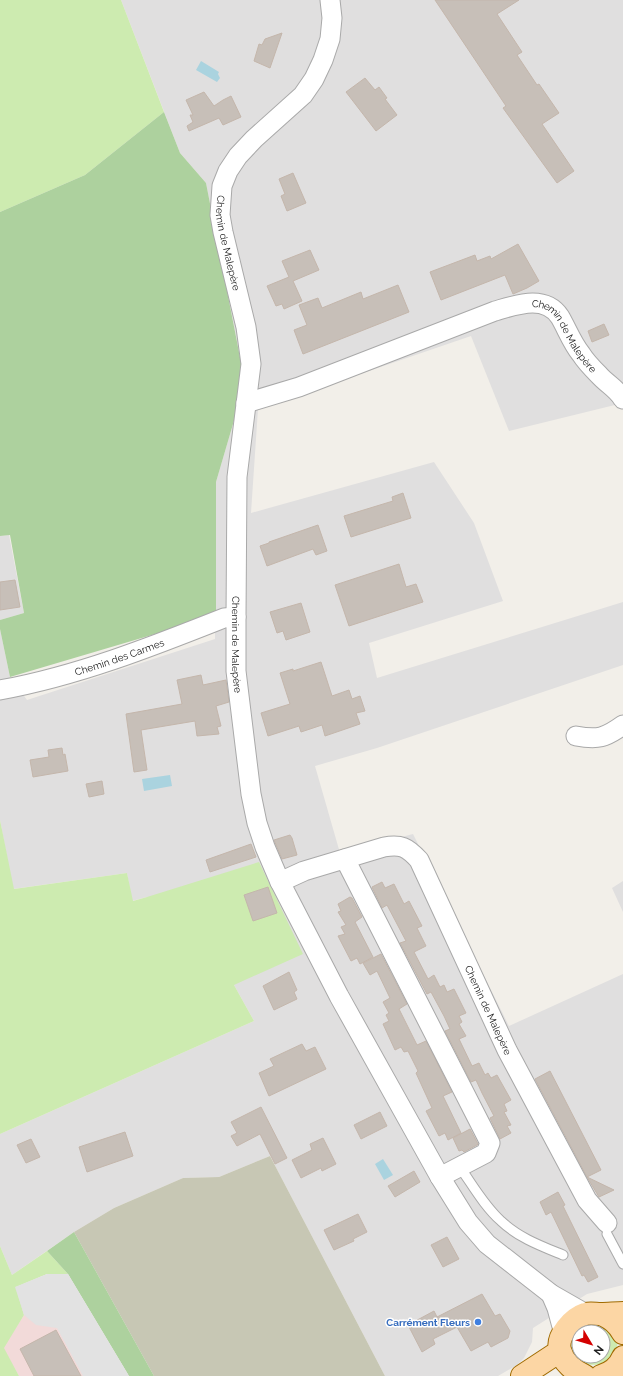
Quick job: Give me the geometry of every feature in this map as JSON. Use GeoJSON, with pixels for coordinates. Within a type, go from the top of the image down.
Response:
{"type":"FeatureCollection","features":[{"type":"Feature","properties":{"kind":"main road"},"geometry":{"type":"LineString","coordinates":[[522,1376],[562,1342],[569,1325],[577,1318],[594,1314],[623,1313]]}},
{"type":"Feature","properties":{"kind":"main road"},"geometry":{"type":"LineString","coordinates":[[594,1314],[610,1318],[618,1325],[623,1333]]}},
{"type":"Feature","properties":{"kind":"main road"},"geometry":{"type":"LineString","coordinates":[[562,1342],[566,1363],[578,1375]]}},
{"type":"Feature","properties":{"kind":"main road"},"geometry":{"type":"LineString","coordinates":[[601,1376],[615,1369],[623,1356]]}},
{"type":"Feature","properties":{"kind":"street","name":"Chemin de Malepère"},"geometry":{"type":"LineString","coordinates":[[330,0],[332,18],[330,39],[323,60],[314,79],[303,95],[254,139],[238,156],[228,171],[222,186],[220,215],[246,327],[251,364],[237,477],[236,617],[236,671],[251,794],[257,823],[265,847],[280,882],[339,996],[440,1177],[468,1222],[487,1244],[551,1294],[594,1314]]}},
{"type":"Feature","properties":{"kind":"street","name":"Chemin de Malepère"},"geometry":{"type":"LineString","coordinates":[[246,403],[298,387],[495,311],[520,304],[539,303],[549,306],[558,315],[580,354],[599,376],[619,392],[623,399]]}},
{"type":"Feature","properties":{"kind":"street","name":"Chemin des Carmes"},"geometry":{"type":"LineString","coordinates":[[0,690],[70,673],[137,652],[224,618],[236,617]]}},
{"type":"Feature","properties":{"kind":"street"},"geometry":{"type":"LineString","coordinates":[[576,736],[592,739],[602,737],[615,731],[623,725]]}},
{"type":"Feature","properties":{"kind":"street","name":"Chemin de Malepère"},"geometry":{"type":"LineString","coordinates":[[280,882],[304,871],[384,847],[396,846],[412,851],[419,860],[507,1050],[587,1200],[607,1229]]}},
{"type":"Feature","properties":{"kind":"street"},"geometry":{"type":"LineString","coordinates":[[346,859],[490,1143],[486,1153],[440,1177]]}},
{"type":"Feature","properties":{"kind":"street"},"geometry":{"type":"LineString","coordinates":[[551,1294],[557,1308],[562,1342]]}},
{"type":"Feature","properties":{"kind":"lane"},"geometry":{"type":"LineString","coordinates":[[459,1166],[488,1206],[501,1221],[527,1240],[563,1255]]}},
{"type":"Feature","properties":{"kind":"lane"},"geometry":{"type":"LineString","coordinates":[[607,1229],[623,1264]]}},
{"type":"Feature","properties":{"kind":"shaded area"},"geometry":{"type":"Polygon","coordinates":[[[121,0],[623,0],[623,403],[509,431],[471,336],[258,409],[251,513],[434,462],[474,523],[503,601],[369,643],[377,678],[623,602],[623,665],[377,748],[315,766],[340,853],[413,834],[509,1026],[623,974],[623,1285],[587,1294],[533,1328],[532,1342],[524,1358],[517,1365],[498,1376],[385,1376],[270,1156],[219,1177],[183,1178],[114,1208],[74,1232],[12,1275],[0,1246],[0,1134],[254,1021],[234,985],[147,897],[132,901],[127,873],[13,889],[0,820],[0,629],[10,677],[27,700],[215,639],[216,482],[245,383],[206,183],[180,153],[121,0]]]}},
{"type":"Feature","properties":{"kind":"shaded area"},"geometry":{"type":"Polygon","coordinates":[[[9,535],[24,613],[0,620],[0,536],[9,535]]]}},
{"type":"Feature","properties":{"kind":"shaded area"},"geometry":{"type":"Polygon","coordinates":[[[623,881],[623,912],[612,888],[623,881]]]}},
{"type":"Feature","properties":{"kind":"shaded area"},"geometry":{"type":"Polygon","coordinates":[[[270,1156],[385,1376],[154,1376],[74,1232],[114,1208],[183,1178],[219,1177],[270,1156]]]}},
{"type":"Feature","properties":{"kind":"shaded area"},"geometry":{"type":"Polygon","coordinates":[[[47,1274],[68,1274],[129,1376],[83,1376],[57,1328],[36,1325],[24,1315],[15,1287],[47,1274]]]}},
{"type":"Feature","properties":{"kind":"shaded area"},"geometry":{"type":"Polygon","coordinates":[[[15,1287],[129,1376],[19,1376],[3,1348],[24,1315],[15,1287]]]}},
{"type":"Feature","properties":{"kind":"green space"},"geometry":{"type":"Polygon","coordinates":[[[0,0],[121,0],[164,112],[85,175],[0,212],[0,0]]]}},
{"type":"Feature","properties":{"kind":"green space"},"geometry":{"type":"Polygon","coordinates":[[[164,112],[180,153],[206,183],[245,383],[216,482],[216,616],[10,677],[0,629],[0,620],[24,613],[10,535],[0,536],[0,212],[85,175],[164,112]]]}},
{"type":"Feature","properties":{"kind":"green space"},"geometry":{"type":"Polygon","coordinates":[[[0,820],[14,889],[127,873],[133,901],[259,862],[303,954],[234,985],[254,1021],[0,1134],[0,820]]]}},
{"type":"Feature","properties":{"kind":"green space"},"geometry":{"type":"Polygon","coordinates":[[[74,1232],[154,1376],[129,1376],[68,1274],[47,1251],[74,1232]]]}},
{"type":"Feature","properties":{"kind":"green space"},"geometry":{"type":"Polygon","coordinates":[[[0,1246],[12,1275],[47,1251],[68,1274],[47,1274],[16,1287],[24,1315],[4,1348],[19,1376],[0,1376],[0,1246]]]}},
{"type":"Feature","properties":{"kind":"green space"},"geometry":{"type":"Polygon","coordinates":[[[600,1321],[603,1324],[587,1324],[600,1321]]]}},
{"type":"Feature","properties":{"kind":"green space"},"geometry":{"type":"Polygon","coordinates":[[[611,1333],[618,1341],[615,1352],[611,1357],[611,1333]]]}},
{"type":"Feature","properties":{"kind":"water"},"geometry":{"type":"Polygon","coordinates":[[[201,61],[219,72],[218,74],[220,78],[217,82],[196,70],[201,61]]]}},
{"type":"Feature","properties":{"kind":"water"},"geometry":{"type":"Polygon","coordinates":[[[170,775],[172,786],[144,791],[142,779],[170,775]]]}},
{"type":"Feature","properties":{"kind":"water"},"geometry":{"type":"Polygon","coordinates":[[[383,1159],[393,1175],[384,1180],[375,1164],[383,1159]]]}},
{"type":"Feature","properties":{"kind":"building"},"geometry":{"type":"Polygon","coordinates":[[[435,0],[519,0],[497,14],[522,52],[517,55],[537,85],[539,84],[559,113],[542,124],[574,171],[557,183],[503,108],[506,106],[435,0]]]}},
{"type":"Feature","properties":{"kind":"building"},"geometry":{"type":"Polygon","coordinates":[[[282,33],[270,68],[254,61],[259,44],[262,45],[265,39],[282,33]]]}},
{"type":"Feature","properties":{"kind":"building"},"geometry":{"type":"Polygon","coordinates":[[[365,78],[375,90],[379,87],[387,98],[385,99],[397,115],[376,131],[346,92],[365,78]]]}},
{"type":"Feature","properties":{"kind":"building"},"geometry":{"type":"Polygon","coordinates":[[[204,92],[214,106],[231,96],[241,117],[223,125],[219,118],[189,131],[187,126],[193,122],[190,115],[193,115],[186,100],[204,92]]]}},
{"type":"Feature","properties":{"kind":"building"},"geometry":{"type":"Polygon","coordinates":[[[293,173],[306,203],[287,211],[281,196],[285,194],[279,179],[293,173]]]}},
{"type":"Feature","properties":{"kind":"building"},"geometry":{"type":"Polygon","coordinates":[[[518,244],[539,281],[513,294],[505,275],[441,300],[430,272],[475,255],[477,261],[490,256],[491,259],[518,244]]]}},
{"type":"Feature","properties":{"kind":"building"},"geometry":{"type":"Polygon","coordinates":[[[310,250],[319,270],[293,281],[302,301],[284,309],[282,304],[276,306],[267,286],[289,277],[282,261],[310,250]]]}},
{"type":"Feature","properties":{"kind":"building"},"geometry":{"type":"Polygon","coordinates":[[[398,285],[409,312],[303,354],[294,330],[307,325],[299,305],[318,298],[322,308],[361,292],[363,299],[398,285]]]}},
{"type":"Feature","properties":{"kind":"building"},"geometry":{"type":"Polygon","coordinates":[[[604,324],[609,335],[592,342],[588,331],[604,324]]]}},
{"type":"Feature","properties":{"kind":"building"},"geometry":{"type":"Polygon","coordinates":[[[403,493],[411,518],[351,537],[344,516],[393,501],[392,497],[403,493]]]}},
{"type":"Feature","properties":{"kind":"building"},"geometry":{"type":"Polygon","coordinates":[[[318,525],[327,551],[316,555],[313,549],[267,566],[260,546],[318,525]]]}},
{"type":"Feature","properties":{"kind":"building"},"geometry":{"type":"Polygon","coordinates":[[[399,564],[406,587],[416,584],[423,602],[349,626],[335,585],[399,564]]]}},
{"type":"Feature","properties":{"kind":"building"},"geometry":{"type":"Polygon","coordinates":[[[15,580],[20,607],[0,610],[0,582],[15,580]]]}},
{"type":"Feature","properties":{"kind":"building"},"geometry":{"type":"Polygon","coordinates":[[[301,603],[310,632],[286,640],[283,631],[277,633],[270,612],[301,603]]]}},
{"type":"Feature","properties":{"kind":"building"},"geometry":{"type":"Polygon","coordinates":[[[321,662],[332,696],[349,690],[352,699],[360,696],[365,711],[356,713],[360,724],[325,736],[322,725],[301,732],[299,726],[268,736],[261,713],[290,704],[280,673],[293,669],[293,671],[321,662]]]}},
{"type":"Feature","properties":{"kind":"building"},"geometry":{"type":"Polygon","coordinates":[[[201,675],[203,685],[226,680],[229,702],[216,706],[221,726],[217,727],[219,734],[197,736],[195,721],[141,730],[147,770],[134,772],[126,714],[182,704],[177,680],[201,675]]]}},
{"type":"Feature","properties":{"kind":"building"},"geometry":{"type":"Polygon","coordinates":[[[62,748],[63,755],[65,754],[68,771],[33,777],[30,760],[49,757],[48,750],[62,748]]]}},
{"type":"Feature","properties":{"kind":"building"},"geometry":{"type":"Polygon","coordinates":[[[102,781],[104,794],[89,797],[86,784],[102,781]]]}},
{"type":"Feature","properties":{"kind":"building"},"geometry":{"type":"Polygon","coordinates":[[[290,835],[297,855],[282,859],[274,840],[290,835]]]}},
{"type":"Feature","properties":{"kind":"building"},"geometry":{"type":"Polygon","coordinates":[[[251,844],[256,857],[210,872],[206,860],[251,844]]]}},
{"type":"Feature","properties":{"kind":"building"},"geometry":{"type":"Polygon","coordinates":[[[382,882],[385,888],[394,884],[404,904],[409,901],[422,926],[417,928],[426,946],[414,952],[428,979],[434,975],[440,987],[444,985],[447,992],[454,989],[466,1013],[459,1016],[462,1022],[459,1024],[466,1036],[459,1039],[472,1066],[479,1063],[485,1075],[488,1073],[491,1078],[497,1075],[511,1100],[504,1104],[507,1111],[504,1112],[511,1125],[507,1126],[511,1133],[500,1139],[490,1118],[494,1116],[476,1080],[471,1082],[445,1031],[450,1029],[444,1016],[431,992],[427,994],[400,943],[406,941],[387,905],[382,908],[372,887],[382,882]]]}},
{"type":"Feature","properties":{"kind":"building"},"geometry":{"type":"Polygon","coordinates":[[[268,887],[277,913],[253,921],[244,895],[268,887]]]}},
{"type":"Feature","properties":{"kind":"building"},"geometry":{"type":"Polygon","coordinates":[[[350,897],[352,898],[362,917],[355,922],[373,957],[360,964],[357,958],[351,961],[338,936],[345,934],[341,927],[346,925],[338,912],[341,911],[338,904],[350,897]]]}},
{"type":"Feature","properties":{"kind":"building"},"geometry":{"type":"Polygon","coordinates":[[[381,954],[407,1004],[399,1009],[417,1045],[426,1041],[452,1092],[443,1096],[461,1133],[448,1140],[445,1133],[439,1136],[426,1111],[432,1108],[416,1073],[418,1071],[408,1051],[404,1052],[401,1047],[395,1050],[383,1024],[389,1021],[386,1015],[389,1013],[383,1002],[390,998],[377,971],[370,975],[363,963],[381,954]]]}},
{"type":"Feature","properties":{"kind":"building"},"geometry":{"type":"Polygon","coordinates":[[[289,972],[297,990],[294,992],[297,999],[274,1010],[263,986],[289,972]]]}},
{"type":"Feature","properties":{"kind":"building"},"geometry":{"type":"Polygon","coordinates":[[[302,1044],[306,1051],[315,1047],[326,1069],[269,1096],[259,1073],[274,1066],[270,1059],[302,1044]]]}},
{"type":"Feature","properties":{"kind":"building"},"geometry":{"type":"Polygon","coordinates":[[[550,1071],[601,1170],[587,1177],[535,1079],[550,1071]]]}},
{"type":"Feature","properties":{"kind":"building"},"geometry":{"type":"Polygon","coordinates":[[[261,1107],[287,1158],[275,1164],[260,1134],[237,1146],[231,1136],[237,1133],[231,1122],[261,1107]]]}},
{"type":"Feature","properties":{"kind":"building"},"geometry":{"type":"Polygon","coordinates":[[[380,1112],[387,1126],[361,1139],[354,1125],[380,1112]]]}},
{"type":"Feature","properties":{"kind":"building"},"geometry":{"type":"Polygon","coordinates":[[[470,1129],[478,1144],[464,1152],[462,1150],[459,1151],[453,1138],[470,1129]]]}},
{"type":"Feature","properties":{"kind":"building"},"geometry":{"type":"Polygon","coordinates":[[[125,1132],[133,1156],[87,1172],[79,1147],[125,1132]]]}},
{"type":"Feature","properties":{"kind":"building"},"geometry":{"type":"Polygon","coordinates":[[[323,1138],[336,1164],[322,1171],[321,1168],[301,1178],[292,1160],[312,1150],[310,1144],[323,1138]]]}},
{"type":"Feature","properties":{"kind":"building"},"geometry":{"type":"Polygon","coordinates":[[[31,1139],[40,1157],[26,1163],[17,1145],[31,1139]]]}},
{"type":"Feature","properties":{"kind":"building"},"geometry":{"type":"Polygon","coordinates":[[[414,1171],[420,1182],[395,1197],[388,1186],[414,1171]]]}},
{"type":"Feature","properties":{"kind":"building"},"geometry":{"type":"Polygon","coordinates":[[[587,1177],[614,1190],[599,1197],[587,1177]]]}},
{"type":"Feature","properties":{"kind":"building"},"geometry":{"type":"Polygon","coordinates":[[[558,1192],[565,1205],[563,1206],[598,1277],[588,1282],[584,1275],[582,1276],[551,1212],[546,1215],[540,1202],[558,1192]]]}},
{"type":"Feature","properties":{"kind":"building"},"geometry":{"type":"Polygon","coordinates":[[[358,1214],[367,1232],[353,1239],[354,1241],[334,1250],[324,1230],[358,1214]]]}},
{"type":"Feature","properties":{"kind":"building"},"geometry":{"type":"Polygon","coordinates":[[[447,1237],[459,1259],[443,1267],[431,1245],[447,1237]]]}},
{"type":"Feature","properties":{"kind":"building"},"geometry":{"type":"Polygon","coordinates":[[[482,1294],[495,1316],[500,1314],[510,1331],[508,1338],[491,1347],[488,1342],[471,1351],[457,1327],[433,1339],[435,1344],[422,1352],[408,1325],[434,1311],[437,1317],[482,1294]]]}},
{"type":"Feature","properties":{"kind":"building"},"geometry":{"type":"Polygon","coordinates":[[[56,1330],[81,1376],[34,1376],[20,1349],[56,1330]]]}},
{"type":"Feature","properties":{"kind":"place","name":"Carrément Fleurs"},"geometry":{"type":"Point","coordinates":[478,1322]}}]}
